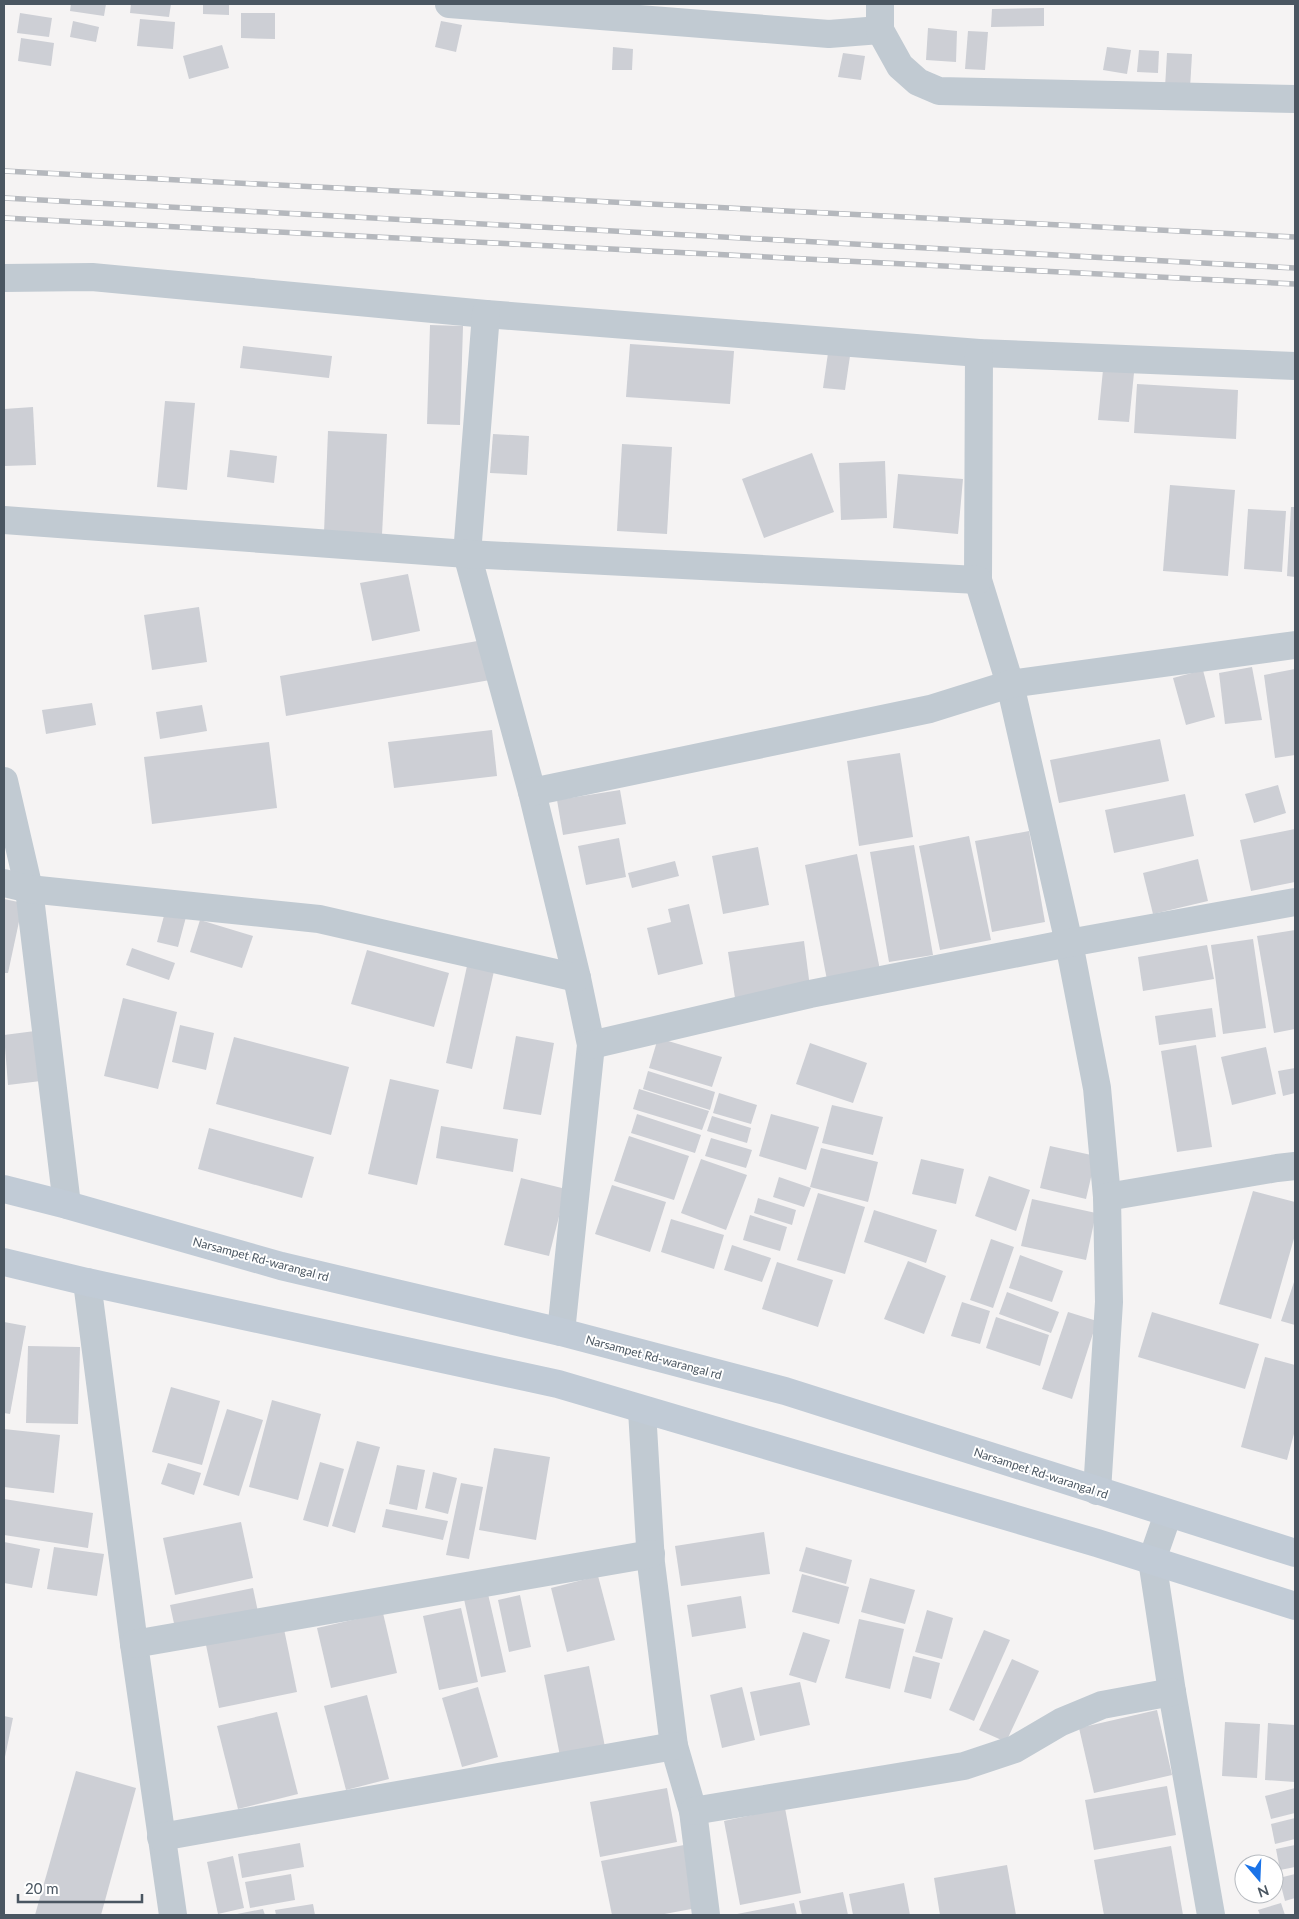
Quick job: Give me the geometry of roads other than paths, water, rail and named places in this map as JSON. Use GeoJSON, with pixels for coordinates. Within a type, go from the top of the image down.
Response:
{"type":"FeatureCollection","features":[{"type":"Feature","properties":{"kind":"main road","name":"Narsampet Rd-warangal rd"},"geometry":{"type":"LineString","coordinates":[[4,1189],[67,1204],[281,1266],[561,1332],[785,1392],[1295,1553]]}},
{"type":"Feature","properties":{"kind":"main road"},"geometry":{"type":"LineString","coordinates":[[4,1262],[87,1282],[558,1384],[1152,1560],[1295,1606]]}},
{"type":"Feature","properties":{"kind":"street"},"geometry":{"type":"LineString","coordinates":[[448,4],[829,34],[880,30]]}},
{"type":"Feature","properties":{"kind":"street"},"geometry":{"type":"LineString","coordinates":[[880,4],[880,30],[900,66],[918,82],[938,91],[1295,99]]}},
{"type":"Feature","properties":{"kind":"street"},"geometry":{"type":"LineString","coordinates":[[4,278],[92,277],[486,314],[979,353],[1295,366]]}},
{"type":"Feature","properties":{"kind":"street"},"geometry":{"type":"LineString","coordinates":[[486,314],[467,554],[532,792],[577,978],[591,1045],[561,1332]]}},
{"type":"Feature","properties":{"kind":"street"},"geometry":{"type":"LineString","coordinates":[[979,353],[978,580],[1010,684],[1069,943],[1097,1088],[1107,1197],[1109,1302],[1097,1491]]}},
{"type":"Feature","properties":{"kind":"street"},"geometry":{"type":"LineString","coordinates":[[4,520],[467,554],[978,580]]}},
{"type":"Feature","properties":{"kind":"street"},"geometry":{"type":"LineString","coordinates":[[532,792],[930,709],[1010,684],[1295,645]]}},
{"type":"Feature","properties":{"kind":"street"},"geometry":{"type":"LineString","coordinates":[[4,781],[16,886],[67,1204]]}},
{"type":"Feature","properties":{"kind":"street"},"geometry":{"type":"LineString","coordinates":[[16,886],[319,918],[577,978]]}},
{"type":"Feature","properties":{"kind":"street"},"geometry":{"type":"LineString","coordinates":[[591,1045],[810,994],[1069,943],[1295,902]]}},
{"type":"Feature","properties":{"kind":"street"},"geometry":{"type":"LineString","coordinates":[[1107,1197],[1295,1166]]}},
{"type":"Feature","properties":{"kind":"street"},"geometry":{"type":"LineString","coordinates":[[87,1282],[134,1644],[173,1915]]}},
{"type":"Feature","properties":{"kind":"street"},"geometry":{"type":"LineString","coordinates":[[642,1410],[651,1554],[674,1746],[693,1811],[706,1915]]}},
{"type":"Feature","properties":{"kind":"street"},"geometry":{"type":"LineString","coordinates":[[1168,1514],[1152,1560],[1172,1692],[1211,1915]]}},
{"type":"Feature","properties":{"kind":"street"},"geometry":{"type":"LineString","coordinates":[[134,1644],[651,1554]]}},
{"type":"Feature","properties":{"kind":"street"},"geometry":{"type":"LineString","coordinates":[[693,1811],[964,1766],[1015,1749],[1061,1722],[1102,1705],[1172,1692]]}},
{"type":"Feature","properties":{"kind":"street"},"geometry":{"type":"LineString","coordinates":[[161,1837],[674,1746]]}},
{"type":"Feature","properties":{"kind":"railway"},"geometry":{"type":"LineString","coordinates":[[4,171],[1295,237]]}},
{"type":"Feature","properties":{"kind":"railway"},"geometry":{"type":"LineString","coordinates":[[4,198],[1295,268]]}},
{"type":"Feature","properties":{"kind":"railway"},"geometry":{"type":"LineString","coordinates":[[4,218],[1295,284]]}}]}
